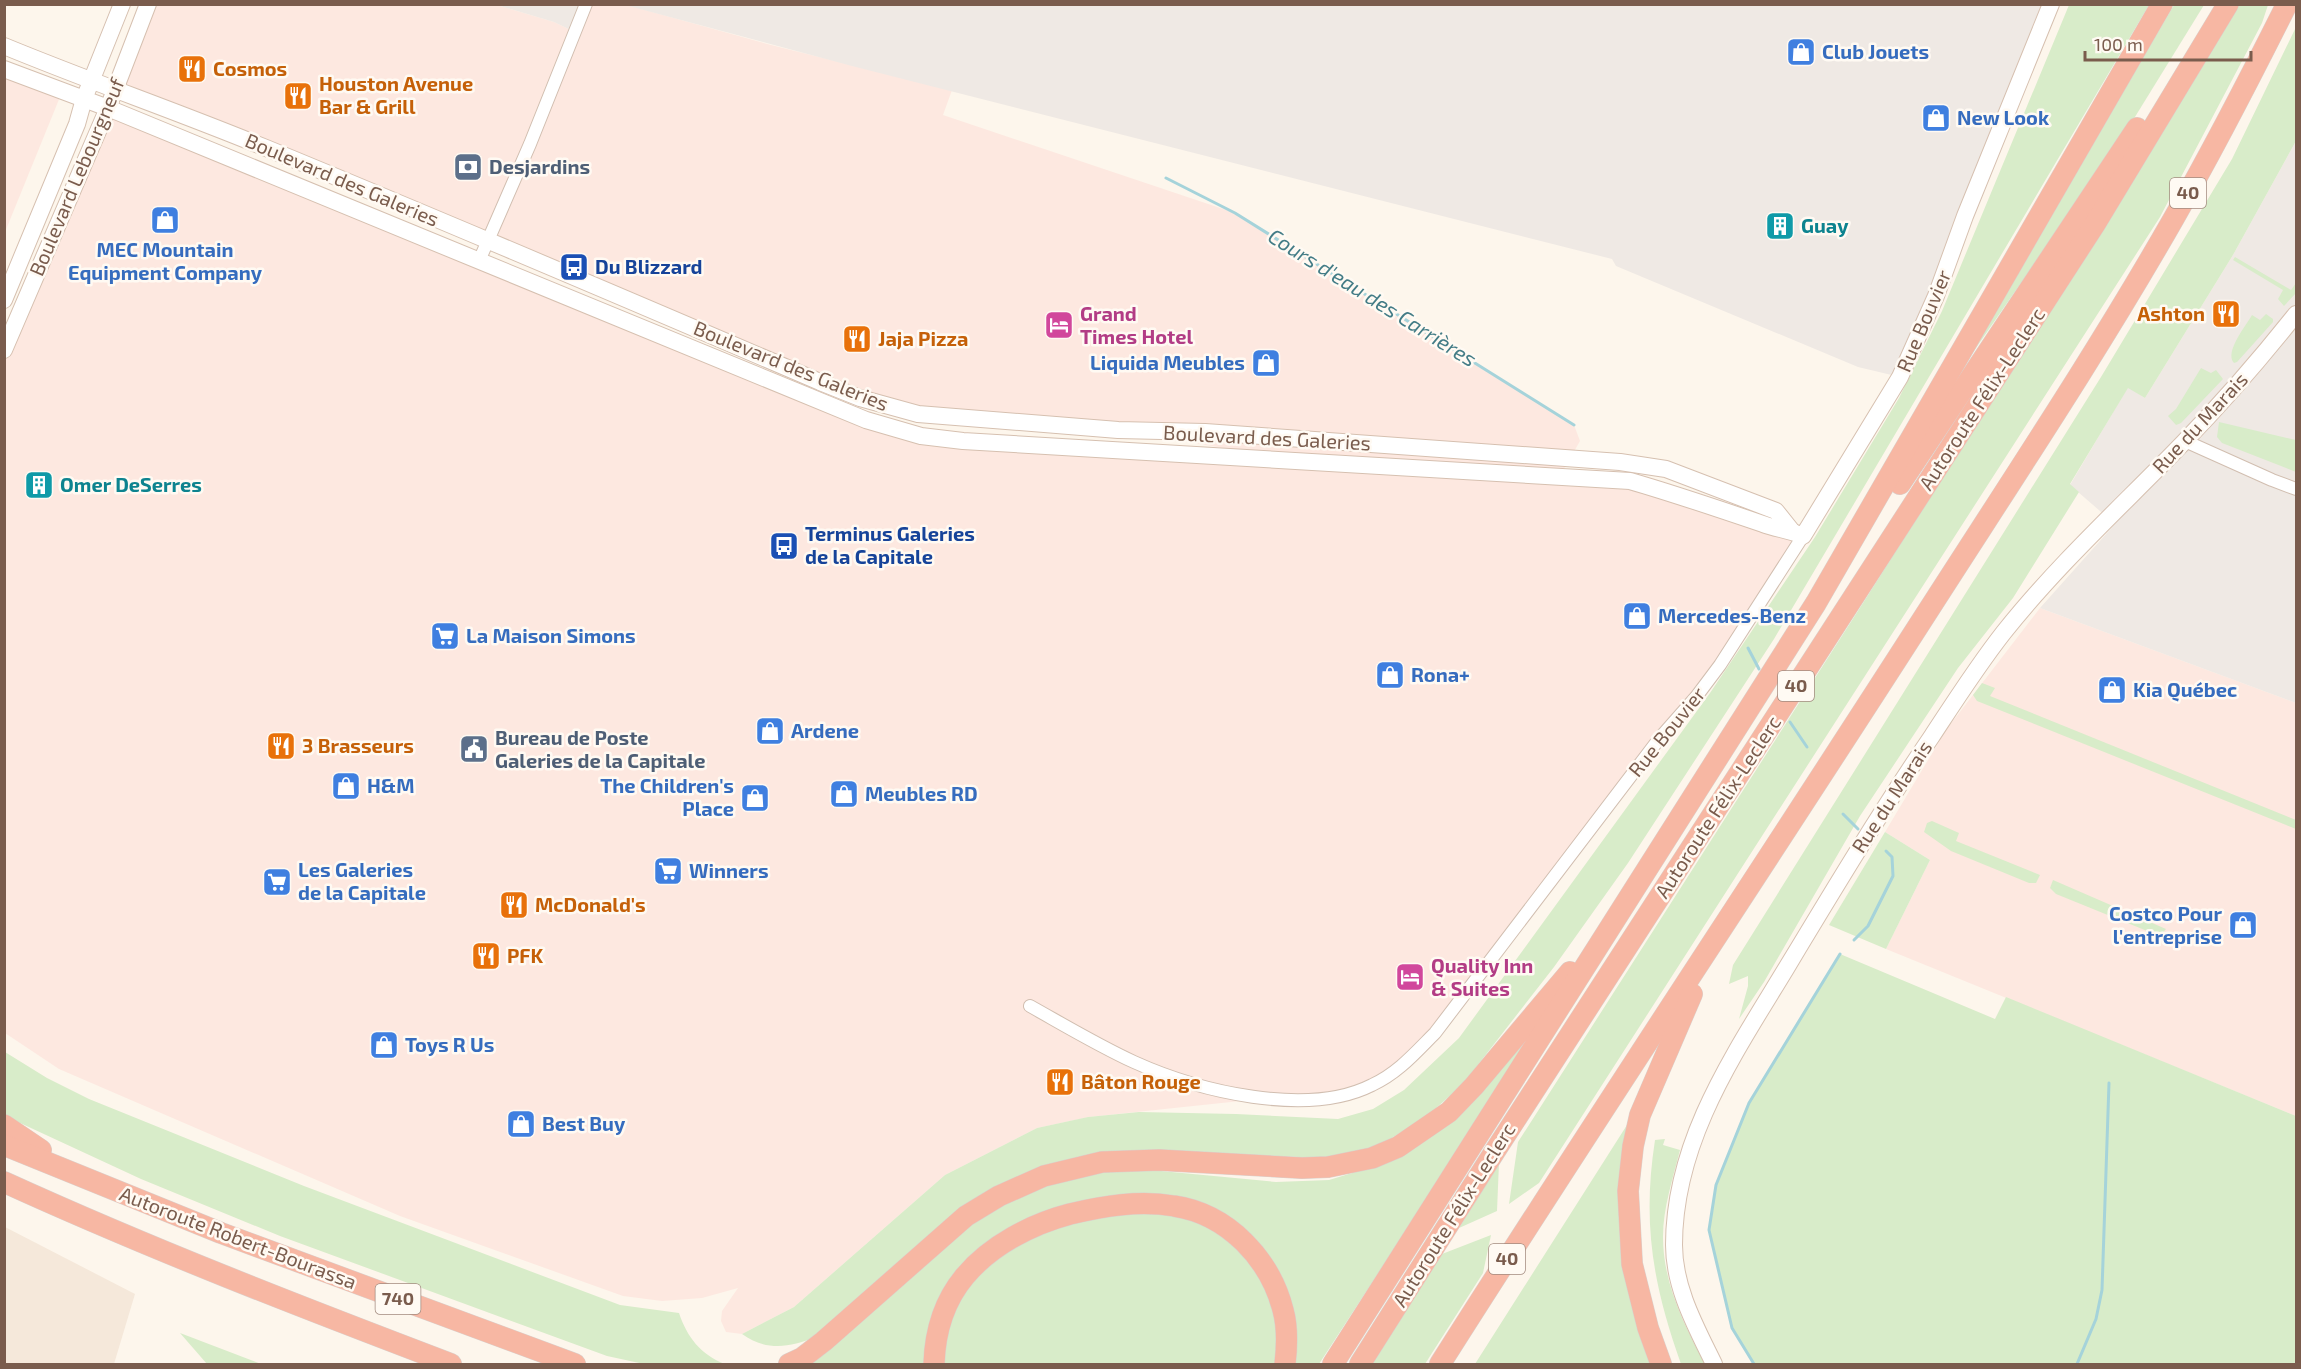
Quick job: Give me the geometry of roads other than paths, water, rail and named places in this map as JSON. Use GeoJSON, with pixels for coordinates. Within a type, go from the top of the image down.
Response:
{"type":"FeatureCollection","features":[{"type":"Feature","properties":{"kind":"highway"},"geometry":{"type":"LineString","coordinates":[[1333,1365],[1816,603],[2162,4]]}},
{"type":"Feature","properties":{"kind":"highway"},"geometry":{"type":"LineString","coordinates":[[1816,603],[1865,537],[2219,4]]}},
{"type":"Feature","properties":{"kind":"highway","name":"Autoroute Félix-Leclerc"},"geometry":{"type":"LineString","coordinates":[[1360,1365],[1508,1131],[2095,224],[2228,4]]}},
{"type":"Feature","properties":{"kind":"highway","name":"40"},"geometry":{"type":"LineString","coordinates":[[1440,1365],[1574,1153],[1722,931],[2085,365],[2172,222],[2213,149],[2287,4]]}},
{"type":"Feature","properties":{"kind":"highway"},"geometry":{"type":"LineString","coordinates":[[789,1365],[802,1359],[831,1335],[966,1216],[999,1196],[1044,1176],[1102,1162],[1159,1160],[1302,1168],[1328,1167],[1372,1158],[1398,1146],[1449,1112],[1474,1086],[1624,907]]}},
{"type":"Feature","properties":{"kind":"highway"},"geometry":{"type":"LineString","coordinates":[[1661,1365],[1648,1328],[1632,1264],[1628,1191],[1633,1146],[1641,1115],[1671,1041],[1722,931]]}},
{"type":"Feature","properties":{"kind":"highway"},"geometry":{"type":"LineString","coordinates":[[4,1125],[81,1177]]}},
{"type":"Feature","properties":{"kind":"highway","name":"Autoroute Robert-Bourassa"},"geometry":{"type":"LineString","coordinates":[[4,1144],[221,1233],[575,1365]]}},
{"type":"Feature","properties":{"kind":"highway"},"geometry":{"type":"LineString","coordinates":[[1452,1365],[1574,1153]]}},
{"type":"Feature","properties":{"kind":"highway","name":"Autoroute Robert-Bourassa"},"geometry":{"type":"LineString","coordinates":[[7,1183],[322,1315],[451,1365]]}},
{"type":"Feature","properties":{"kind":"highway"},"geometry":{"type":"LineString","coordinates":[[934,1365],[934,1346],[939,1325],[950,1298],[965,1275],[998,1247],[1056,1218],[1118,1205],[1151,1203],[1177,1206],[1204,1215],[1227,1226],[1256,1253],[1275,1285],[1284,1312],[1287,1342],[1285,1365]]}},
{"type":"Feature","properties":{"kind":"highway"},"geometry":{"type":"LineString","coordinates":[[322,1315],[416,1365]]}},
{"type":"Feature","properties":{"kind":"street","name":"Boulevard Lebourgneuf"},"geometry":{"type":"LineString","coordinates":[[4,300],[77,124],[84,99],[122,4]]}},
{"type":"Feature","properties":{"kind":"street","name":"Boulevard Lebourgneuf"},"geometry":{"type":"LineString","coordinates":[[4,350],[108,108],[148,4]]}},
{"type":"Feature","properties":{"kind":"street"},"geometry":{"type":"LineString","coordinates":[[479,261],[530,144],[586,4]]}},
{"type":"Feature","properties":{"kind":"street","name":"Rue Bouvier"},"geometry":{"type":"LineString","coordinates":[[1030,1006],[1134,1062],[1187,1082],[1216,1089],[1296,1101],[1325,1100],[1349,1095],[1371,1086],[1407,1062],[1434,1033],[1659,739],[1696,698],[1720,664],[1797,534],[1900,377],[1936,296],[1965,216],[2051,4]]}},
{"type":"Feature","properties":{"kind":"street","name":"Boulevard des Galeries"},"geometry":{"type":"LineString","coordinates":[[4,46],[265,147],[820,382],[860,398],[918,414],[1118,430],[1205,432],[1620,462],[1666,469],[1776,511],[1797,534]]}},
{"type":"Feature","properties":{"kind":"street","name":"Boulevard des Galeries"},"geometry":{"type":"LineString","coordinates":[[4,69],[108,108],[866,420],[921,436],[963,441],[1630,481],[1688,497],[1797,534]]}},
{"type":"Feature","properties":{"kind":"street","name":"Rue du Marais"},"geometry":{"type":"LineString","coordinates":[[1714,1365],[1691,1316],[1681,1288],[1674,1246],[1678,1196],[1690,1150],[1709,1099],[1878,816],[1996,642],[2077,549],[2185,441],[2296,314]]}},
{"type":"Feature","properties":{"kind":"street"},"geometry":{"type":"LineString","coordinates":[[2185,441],[2296,489]]}},
{"type":"Feature","properties":{"kind":"waterway","name":"Cours d'eau des Carrières"},"geometry":{"type":"LineString","coordinates":[[1166,178],[1235,213],[1574,425]]}},
{"type":"Feature","properties":{"kind":"waterway","name":"Cours d'eau des Carrières"},"geometry":{"type":"LineString","coordinates":[[1748,648],[1759,669]]}},
{"type":"Feature","properties":{"kind":"waterway","name":"Cours d'eau des Carrières"},"geometry":{"type":"LineString","coordinates":[[1790,722],[1807,747]]}},
{"type":"Feature","properties":{"kind":"waterway","name":"Cours d'eau des Carrières"},"geometry":{"type":"LineString","coordinates":[[1843,814],[1858,829]]}},
{"type":"Feature","properties":{"kind":"waterway","name":"Cours d'eau des Carrières"},"geometry":{"type":"LineString","coordinates":[[1854,940],[1868,926],[1893,876],[1892,857],[1886,851]]}},
{"type":"Feature","properties":{"kind":"waterway","name":"Cours d'eau des Carrières"},"geometry":{"type":"LineString","coordinates":[[1754,1364],[1732,1328],[1709,1230],[1716,1185],[1749,1103],[1840,954]]}},
{"type":"Feature","properties":{"kind":"waterway"},"geometry":{"type":"LineString","coordinates":[[2077,1364],[2096,1319],[2102,1290],[2109,1083]]}},
{"type":"Feature","properties":{"kind":"place","name":"Club Jouets"},"geometry":{"type":"Point","coordinates":[1801,52]}},
{"type":"Feature","properties":{"kind":"place","name":"Cosmos"},"geometry":{"type":"Point","coordinates":[192,69]}},
{"type":"Feature","properties":{"kind":"place","name":"Houston Avenue Bar & Grill"},"geometry":{"type":"Point","coordinates":[298,96]}},
{"type":"Feature","properties":{"kind":"place","name":"New Look"},"geometry":{"type":"Point","coordinates":[1936,118]}},
{"type":"Feature","properties":{"kind":"place","name":"Desjardins"},"geometry":{"type":"Point","coordinates":[468,167]}},
{"type":"Feature","properties":{"kind":"place","name":"MEC Mountain Equipment Company"},"geometry":{"type":"Point","coordinates":[165,220]}},
{"type":"Feature","properties":{"kind":"place","name":"Guay"},"geometry":{"type":"Point","coordinates":[1780,226]}},
{"type":"Feature","properties":{"kind":"place","name":"Du Blizzard"},"geometry":{"type":"Point","coordinates":[574,267]}},
{"type":"Feature","properties":{"kind":"place","name":"Ashton"},"geometry":{"type":"Point","coordinates":[2226,314]}},
{"type":"Feature","properties":{"kind":"place","name":"Grand Times Hotel"},"geometry":{"type":"Point","coordinates":[1059,325]}},
{"type":"Feature","properties":{"kind":"place","name":"Jaja Pizza"},"geometry":{"type":"Point","coordinates":[857,339]}},
{"type":"Feature","properties":{"kind":"place","name":"Liquida Meubles"},"geometry":{"type":"Point","coordinates":[1266,363]}},
{"type":"Feature","properties":{"kind":"place","name":"Omer DeSerres"},"geometry":{"type":"Point","coordinates":[39,485]}},
{"type":"Feature","properties":{"kind":"place","name":"Terminus Galeries de la Capitale"},"geometry":{"type":"Point","coordinates":[784,546]}},
{"type":"Feature","properties":{"kind":"place","name":"Mercedes-Benz"},"geometry":{"type":"Point","coordinates":[1637,616]}},
{"type":"Feature","properties":{"kind":"place","name":"La Maison Simons"},"geometry":{"type":"Point","coordinates":[445,636]}},
{"type":"Feature","properties":{"kind":"place","name":"Rona+"},"geometry":{"type":"Point","coordinates":[1390,675]}},
{"type":"Feature","properties":{"kind":"place","name":"Kia Québec"},"geometry":{"type":"Point","coordinates":[2112,690]}},
{"type":"Feature","properties":{"kind":"place","name":"Ardene"},"geometry":{"type":"Point","coordinates":[770,731]}},
{"type":"Feature","properties":{"kind":"place","name":"3 Brasseurs"},"geometry":{"type":"Point","coordinates":[281,746]}},
{"type":"Feature","properties":{"kind":"place","name":"Bureau de Poste Galeries de la Capitale"},"geometry":{"type":"Point","coordinates":[474,749]}},
{"type":"Feature","properties":{"kind":"place","name":"H&M"},"geometry":{"type":"Point","coordinates":[346,786]}},
{"type":"Feature","properties":{"kind":"place","name":"Meubles RD"},"geometry":{"type":"Point","coordinates":[844,794]}},
{"type":"Feature","properties":{"kind":"place","name":"The Children's Place"},"geometry":{"type":"Point","coordinates":[755,798]}},
{"type":"Feature","properties":{"kind":"place","name":"Winners"},"geometry":{"type":"Point","coordinates":[668,871]}},
{"type":"Feature","properties":{"kind":"place","name":"Les Galeries de la Capitale"},"geometry":{"type":"Point","coordinates":[277,882]}},
{"type":"Feature","properties":{"kind":"place","name":"McDonald's"},"geometry":{"type":"Point","coordinates":[514,905]}},
{"type":"Feature","properties":{"kind":"place","name":"Costco Pour l'entreprise"},"geometry":{"type":"Point","coordinates":[2243,925]}},
{"type":"Feature","properties":{"kind":"place","name":"PFK"},"geometry":{"type":"Point","coordinates":[486,956]}},
{"type":"Feature","properties":{"kind":"place","name":"Quality Inn & Suites"},"geometry":{"type":"Point","coordinates":[1410,977]}},
{"type":"Feature","properties":{"kind":"place","name":"Toys R Us"},"geometry":{"type":"Point","coordinates":[384,1045]}},
{"type":"Feature","properties":{"kind":"place","name":"Bâton Rouge"},"geometry":{"type":"Point","coordinates":[1060,1082]}},
{"type":"Feature","properties":{"kind":"place","name":"Best Buy"},"geometry":{"type":"Point","coordinates":[521,1124]}}]}
